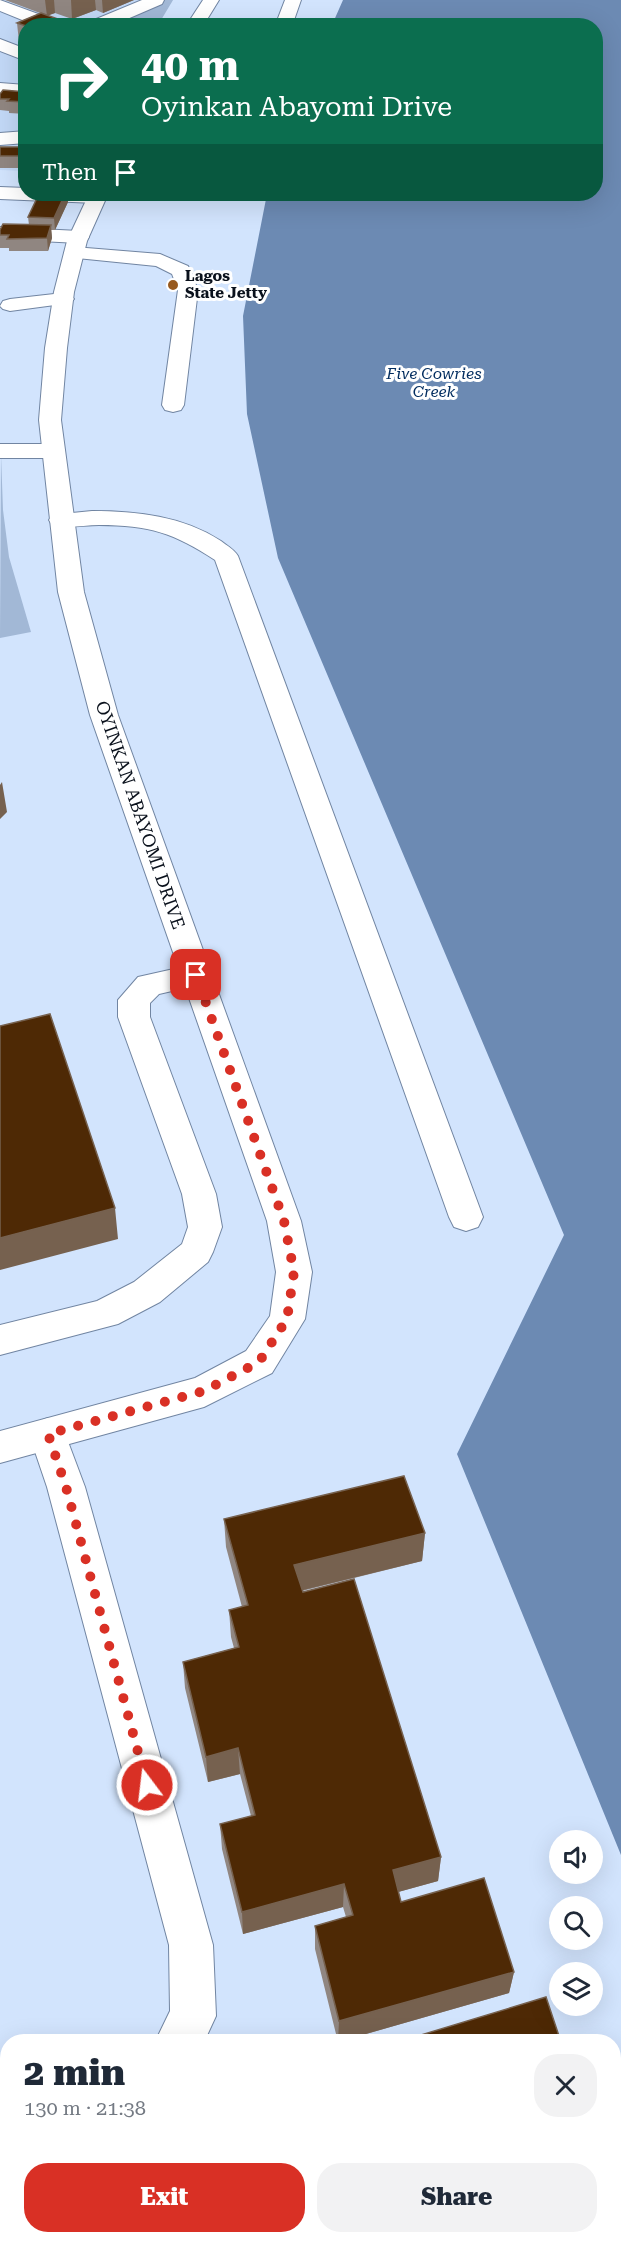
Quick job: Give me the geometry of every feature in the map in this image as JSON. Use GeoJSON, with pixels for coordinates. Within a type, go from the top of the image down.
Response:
{"type":"FeatureCollection","features":[{"type":"Feature","properties":{"kind":"street"},"geometry":{"type":"LineString","coordinates":[[114,18],[156,0]]}},
{"type":"Feature","properties":{"kind":"street"},"geometry":{"type":"LineString","coordinates":[[199,18],[211,0]]}},
{"type":"Feature","properties":{"kind":"street"},"geometry":{"type":"LineString","coordinates":[[286,18],[293,0]]}},
{"type":"Feature","properties":{"kind":"street"},"geometry":{"type":"LineString","coordinates":[[0,5],[33,18]]}},
{"type":"Feature","properties":{"kind":"street"},"geometry":{"type":"LineString","coordinates":[[0,88],[18,89]]}},
{"type":"Feature","properties":{"kind":"street"},"geometry":{"type":"LineString","coordinates":[[0,139],[18,138]]}},
{"type":"Feature","properties":{"kind":"street"},"geometry":{"type":"LineString","coordinates":[[0,194],[18,194]]}},
{"type":"Feature","properties":{"kind":"street","name":"OYINKAN ABAYOMI DRIVE"},"geometry":{"type":"LineString","coordinates":[[0,1447],[204,1391],[259,1362],[287,1319],[294,1272],[284,1221],[104,715],[71,592],[50,420],[63,299],[76,245],[94,201]]}},
{"type":"Feature","properties":{"kind":"street"},"geometry":{"type":"LineString","coordinates":[[0,233],[160,260],[181,270],[188,290],[173,405]]}},
{"type":"Feature","properties":{"kind":"street"},"geometry":{"type":"LineString","coordinates":[[10,305],[63,299]]}},
{"type":"Feature","properties":{"kind":"street"},"geometry":{"type":"LineString","coordinates":[[0,451],[54,451]]}},
{"type":"Feature","properties":{"kind":"street"},"geometry":{"type":"LineString","coordinates":[[62,520],[91,517],[138,520],[186,532],[226,556],[466,1217]]}},
{"type":"Feature","properties":{"kind":"street"},"geometry":{"type":"LineString","coordinates":[[0,1340],[105,1314],[147,1292],[196,1252],[205,1227],[199,1194],[134,1017],[134,1000],[149,986],[196,975]]}},
{"type":"Feature","properties":{"kind":"street"},"geometry":{"type":"LineString","coordinates":[[48,1434],[66,1487],[191,1945],[194,2016],[183,2034]]}},
{"type":"Feature","properties":{"kind":"shaded area"},"geometry":{"type":"Polygon","coordinates":[[[0,0],[173,0],[162,18],[18,18],[18,83],[0,82],[0,0]]]}},
{"type":"Feature","properties":{"kind":"shaded area"},"geometry":{"type":"Polygon","coordinates":[[[163,0],[173,0],[162,18],[120,18],[163,0]]]}},
{"type":"Feature","properties":{"kind":"shaded area"},"geometry":{"type":"Polygon","coordinates":[[[0,101],[18,103],[18,171],[0,170],[0,101]]]}},
{"type":"Feature","properties":{"kind":"shaded area"},"geometry":{"type":"Polygon","coordinates":[[[1,455],[3,510],[9,557],[31,632],[0,638],[1,455]]]}},
{"type":"Feature","properties":{"kind":"water","name":"Five Cowries Creek"},"geometry":{"type":"Polygon","coordinates":[[[343,0],[621,0],[621,1855],[457,1454],[564,1235],[278,558],[247,414],[243,316],[266,201],[603,201],[603,18],[335,18],[343,0]]]}},
{"type":"Feature","properties":{"kind":"building"},"geometry":{"type":"Polygon","coordinates":[[[41,13],[55,18],[29,18],[41,13]]]}},
{"type":"Feature","properties":{"kind":"building"},"geometry":{"type":"Polygon","coordinates":[[[3,90],[18,91],[18,102],[0,99],[3,90]]]}},
{"type":"Feature","properties":{"kind":"building"},"geometry":{"type":"Polygon","coordinates":[[[0,147],[18,147],[18,156],[0,156],[0,147]]]}},
{"type":"Feature","properties":{"kind":"building"},"geometry":{"type":"Polygon","coordinates":[[[36,201],[62,201],[54,218],[28,217],[36,201]]]}},
{"type":"Feature","properties":{"kind":"building"},"geometry":{"type":"Polygon","coordinates":[[[3,224],[51,225],[47,238],[7,239],[9,235],[0,235],[3,224]]]}},
{"type":"Feature","properties":{"kind":"building"},"geometry":{"type":"Polygon","coordinates":[[[50,1014],[115,1208],[0,1238],[0,1026],[50,1014]]]}},
{"type":"Feature","properties":{"kind":"building"},"geometry":{"type":"Polygon","coordinates":[[[404,1476],[425,1533],[294,1565],[303,1592],[354,1579],[441,1857],[393,1870],[401,1902],[484,1878],[514,1972],[339,2021],[315,1926],[353,1915],[344,1884],[242,1912],[220,1824],[255,1815],[238,1748],[206,1757],[183,1662],[239,1647],[229,1610],[248,1605],[224,1519],[404,1476]]]}},
{"type":"Feature","properties":{"kind":"building"},"geometry":{"type":"Polygon","coordinates":[[[546,1997],[549,2016],[552,2016],[558,2034],[424,2034],[546,1997]]]}},
{"type":"Feature","properties":{"kind":"place","name":"Lagos State Jetty"},"geometry":{"type":"Point","coordinates":[173,285]}},
{"type":"Feature","properties":{"kind":"route"},"geometry":{"type":"LineString","coordinates":[[147,1785],[66,1487],[48,1434],[204,1391],[259,1362],[287,1319],[294,1272],[284,1221],[196,975]]}}]}
